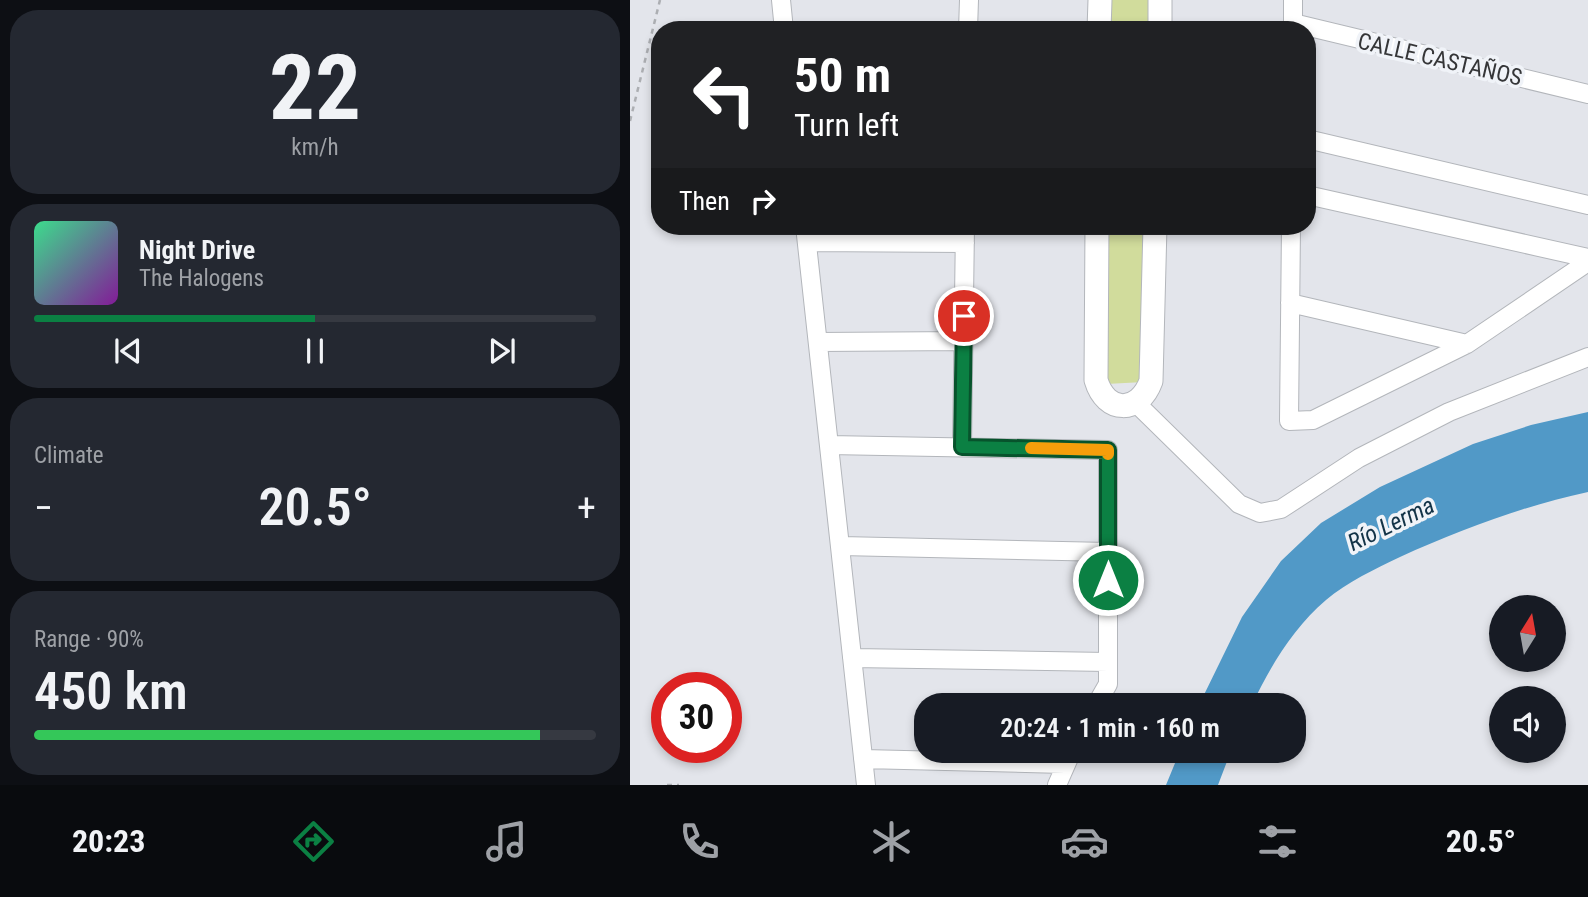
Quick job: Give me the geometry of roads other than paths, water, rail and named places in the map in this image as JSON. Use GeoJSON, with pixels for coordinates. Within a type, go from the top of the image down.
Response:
{"type":"FeatureCollection","features":[{"type":"Feature","properties":{"kind":"street"},"geometry":{"type":"LineString","coordinates":[[781,0],[783,21]]}},
{"type":"Feature","properties":{"kind":"street"},"geometry":{"type":"LineString","coordinates":[[968,21],[969,0]]}},
{"type":"Feature","properties":{"kind":"street"},"geometry":{"type":"LineString","coordinates":[[1099,21],[1100,0]]}},
{"type":"Feature","properties":{"kind":"street"},"geometry":{"type":"LineString","coordinates":[[1160,0],[1160,21]]}},
{"type":"Feature","properties":{"kind":"street"},"geometry":{"type":"LineString","coordinates":[[1293,0],[1293,21]]}},
{"type":"Feature","properties":{"kind":"street","name":"CALLE CASTAÑOS"},"geometry":{"type":"LineString","coordinates":[[1316,32],[1588,94]]}},
{"type":"Feature","properties":{"kind":"street"},"geometry":{"type":"LineString","coordinates":[[1316,141],[1588,205]]}},
{"type":"Feature","properties":{"kind":"street"},"geometry":{"type":"LineString","coordinates":[[1316,197],[1588,260]]}},
{"type":"Feature","properties":{"kind":"street"},"geometry":{"type":"LineString","coordinates":[[806,235],[866,785]]}},
{"type":"Feature","properties":{"kind":"street"},"geometry":{"type":"LineString","coordinates":[[962,447],[965,235]]}},
{"type":"Feature","properties":{"kind":"street"},"geometry":{"type":"LineString","coordinates":[[1097,235],[1096,380],[1100,393],[1110,402],[1123,406],[1136,402],[1146,393],[1151,381],[1155,235]]}},
{"type":"Feature","properties":{"kind":"street"},"geometry":{"type":"LineString","coordinates":[[1291,235],[1289,421],[1313,421],[1467,344],[1588,260]]}},
{"type":"Feature","properties":{"kind":"street"},"geometry":{"type":"LineString","coordinates":[[1290,303],[1467,344]]}},
{"type":"Feature","properties":{"kind":"street"},"geometry":{"type":"LineString","coordinates":[[818,341],[964,341]]}},
{"type":"Feature","properties":{"kind":"street"},"geometry":{"type":"LineString","coordinates":[[1136,402],[1239,504],[1260,513],[1281,509],[1359,458],[1449,412],[1588,357]]}},
{"type":"Feature","properties":{"kind":"street"},"geometry":{"type":"LineString","coordinates":[[829,444],[1108,450],[1108,684],[1103,693]]}},
{"type":"Feature","properties":{"kind":"street"},"geometry":{"type":"LineString","coordinates":[[841,546],[1108,552]]}},
{"type":"Feature","properties":{"kind":"street"},"geometry":{"type":"LineString","coordinates":[[852,657],[1108,662]]}},
{"type":"Feature","properties":{"kind":"street"},"geometry":{"type":"LineString","coordinates":[[863,759],[914,759]]}},
{"type":"Feature","properties":{"kind":"street"},"geometry":{"type":"LineString","coordinates":[[1057,785],[1066,763]]}},
{"type":"Feature","properties":{"kind":"water","name":"Río Lerma"},"geometry":{"type":"Polygon","coordinates":[[[1588,412],[1588,492],[1540,504],[1469,528],[1362,576],[1326,600],[1303,623],[1275,662],[1258,693],[1205,693],[1242,617],[1281,561],[1321,523],[1380,487],[1473,444],[1531,425],[1588,412]]]}},
{"type":"Feature","properties":{"kind":"water"},"geometry":{"type":"Polygon","coordinates":[[[1175,763],[1226,763],[1218,785],[1166,785],[1175,763]]]}}]}
